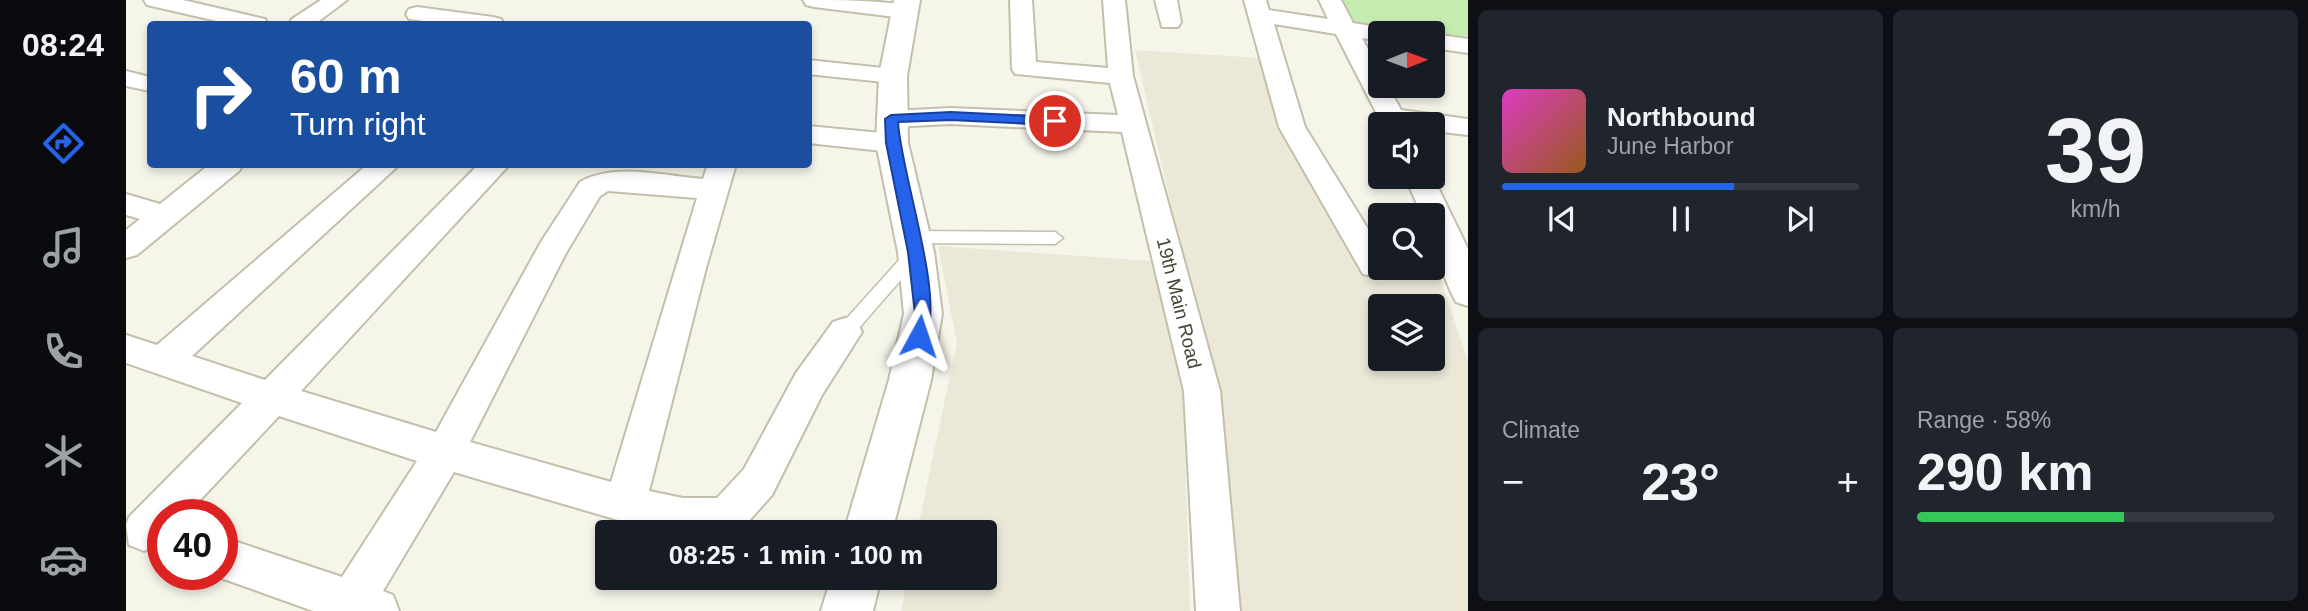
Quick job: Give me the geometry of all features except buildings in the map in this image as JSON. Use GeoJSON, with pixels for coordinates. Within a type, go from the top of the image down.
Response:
{"type":"FeatureCollection","features":[{"type":"Feature","properties":{"kind":"street"},"geometry":{"type":"LineString","coordinates":[[155,0],[244,21]]}},
{"type":"Feature","properties":{"kind":"street"},"geometry":{"type":"LineString","coordinates":[[304,21],[336,0]]}},
{"type":"Feature","properties":{"kind":"street"},"geometry":{"type":"LineString","coordinates":[[814,0],[905,6],[893,76],[892,131],[914,244],[923,314],[910,380],[871,520]]}},
{"type":"Feature","properties":{"kind":"street"},"geometry":{"type":"LineString","coordinates":[[1020,0],[1024,69],[1121,76]]}},
{"type":"Feature","properties":{"kind":"street","name":"19th Main Road"},"geometry":{"type":"LineString","coordinates":[[1114,0],[1121,76],[1202,391],[1218,611]]}},
{"type":"Feature","properties":{"kind":"street"},"geometry":{"type":"LineString","coordinates":[[1330,0],[1389,112]]}},
{"type":"Feature","properties":{"kind":"street"},"geometry":{"type":"LineString","coordinates":[[1258,7],[1348,30],[1368,32]]}},
{"type":"Feature","properties":{"kind":"street"},"geometry":{"type":"LineString","coordinates":[[1258,7],[1292,127],[1368,256]]}},
{"type":"Feature","properties":{"kind":"street"},"geometry":{"type":"LineString","coordinates":[[418,13],[473,21]]}},
{"type":"Feature","properties":{"kind":"street"},"geometry":{"type":"LineString","coordinates":[[1446,43],[1468,46]]}},
{"type":"Feature","properties":{"kind":"street"},"geometry":{"type":"LineString","coordinates":[[812,67],[893,76]]}},
{"type":"Feature","properties":{"kind":"street"},"geometry":{"type":"LineString","coordinates":[[126,78],[147,83]]}},
{"type":"Feature","properties":{"kind":"street"},"geometry":{"type":"LineString","coordinates":[[812,134],[892,131],[951,116],[1133,124]]}},
{"type":"Feature","properties":{"kind":"street"},"geometry":{"type":"LineString","coordinates":[[1445,125],[1468,127]]}},
{"type":"Feature","properties":{"kind":"street"},"geometry":{"type":"LineString","coordinates":[[126,247],[224,168]]}},
{"type":"Feature","properties":{"kind":"street"},"geometry":{"type":"LineString","coordinates":[[163,361],[381,168]]}},
{"type":"Feature","properties":{"kind":"street"},"geometry":{"type":"LineString","coordinates":[[144,531],[492,168]]}},
{"type":"Feature","properties":{"kind":"street"},"geometry":{"type":"LineString","coordinates":[[238,563],[364,606],[552,250],[590,190],[600,183],[612,181],[718,177],[625,505]]}},
{"type":"Feature","properties":{"kind":"street"},"geometry":{"type":"LineString","coordinates":[[1424,189],[1468,293]]}},
{"type":"Feature","properties":{"kind":"street"},"geometry":{"type":"LineString","coordinates":[[126,204],[164,216]]}},
{"type":"Feature","properties":{"kind":"street"},"geometry":{"type":"LineString","coordinates":[[126,349],[445,452],[625,505],[683,518],[726,517],[758,482],[808,384],[845,332]]}},
{"type":"Feature","properties":{"kind":"street"},"geometry":{"type":"LineString","coordinates":[[847,611],[853,590]]}},
{"type":"Feature","properties":{"kind":"lane"},"geometry":{"type":"LineString","coordinates":[[845,332],[914,244],[1055,238]]}},
{"type":"Feature","properties":{"kind":"shaded area"},"geometry":{"type":"Polygon","coordinates":[[[1135,50],[1260,58],[1289,132],[1368,269],[1368,280],[1441,280],[1468,361],[1468,611],[1231,611],[1218,406],[1135,50]]]}},
{"type":"Feature","properties":{"kind":"shaded area"},"geometry":{"type":"Polygon","coordinates":[[[938,246],[1151,261],[1183,388],[1190,611],[901,611],[905,590],[997,590],[997,520],[920,520],[957,343],[938,246]]]}},
{"type":"Feature","properties":{"kind":"green space"},"geometry":{"type":"Polygon","coordinates":[[[1341,0],[1468,0],[1468,38],[1446,35],[1446,21],[1368,21],[1368,24],[1351,22],[1341,0]]]}},
{"type":"Feature","properties":{"kind":"route"},"geometry":{"type":"LineString","coordinates":[[919,336],[923,314],[916,252],[892,143],[891,119],[951,116],[1055,121]]}}]}
